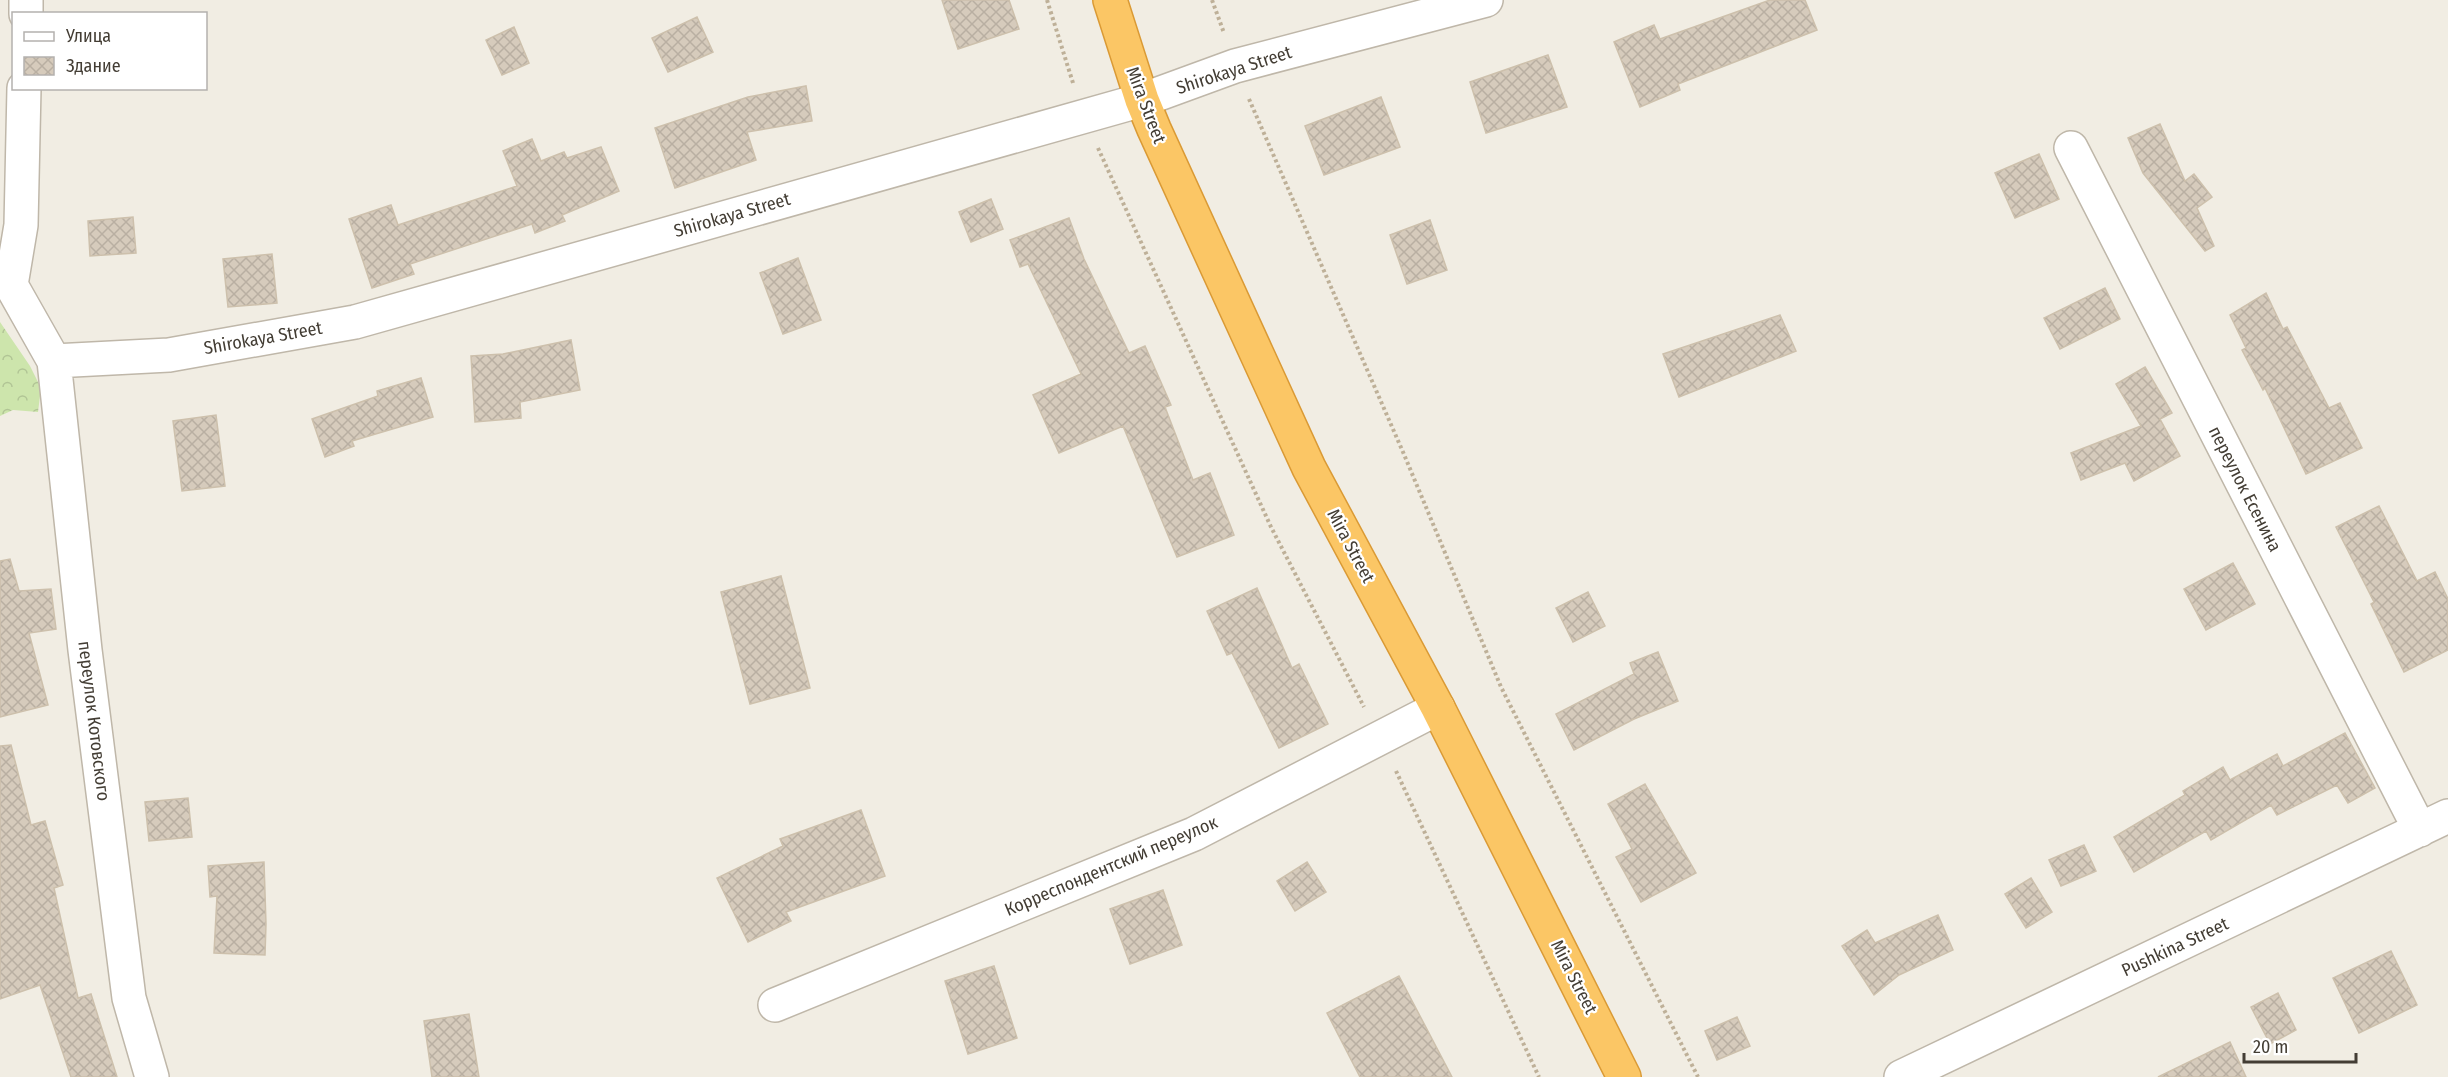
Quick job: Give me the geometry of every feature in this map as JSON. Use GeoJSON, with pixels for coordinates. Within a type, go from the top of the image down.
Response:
{"type":"FeatureCollection","features":[{"type":"Feature","properties":{"kind":"highway","name":"Mira Street"},"geometry":{"type":"LineString","coordinates":[[1110,0],[1142,100],[1309,468],[1438,708],[1624,1077]]}},
{"type":"Feature","properties":{"kind":"street","name":"Shirokaya Street"},"geometry":{"type":"LineString","coordinates":[[54,361],[169,355],[355,322],[1142,100],[1235,66],[1486,0]]}},
{"type":"Feature","properties":{"kind":"street"},"geometry":{"type":"LineString","coordinates":[[24,90],[21,225],[5,280],[54,361]]}},
{"type":"Feature","properties":{"kind":"street","name":"переулок Есенина"},"geometry":{"type":"LineString","coordinates":[[2071,148],[2434,823]]}},
{"type":"Feature","properties":{"kind":"street","name":"переулок Котовского"},"geometry":{"type":"LineString","coordinates":[[54,361],[85,650],[129,998],[152,1077]]}},
{"type":"Feature","properties":{"kind":"street","name":"Корреспондентский переулок"},"geometry":{"type":"LineString","coordinates":[[775,1005],[1194,834],[1438,708]]}},
{"type":"Feature","properties":{"kind":"street","name":"Pushkina Street"},"geometry":{"type":"LineString","coordinates":[[1901,1077],[2434,823]]}},
{"type":"Feature","properties":{"kind":"path"},"geometry":{"type":"LineString","coordinates":[[1047,0],[1083,116],[1271,527],[1380,737],[1539,1077]]}},
{"type":"Feature","properties":{"kind":"path"},"geometry":{"type":"LineString","coordinates":[[1212,0],[1235,66],[1403,452],[1501,687],[1698,1077]]}},
{"type":"Feature","properties":{"kind":"green space"},"geometry":{"type":"Polygon","coordinates":[[[0,322],[30,366],[41,388],[38,412],[13,410],[0,416],[0,322]]]}},
{"type":"Feature","properties":{"kind":"building"},"geometry":{"type":"Polygon","coordinates":[[[942,0],[1009,0],[1019,29],[958,49],[942,0]]]}},
{"type":"Feature","properties":{"kind":"building"},"geometry":{"type":"Polygon","coordinates":[[[1770,0],[1805,0],[1817,30],[1678,84],[1680,90],[1640,107],[1614,42],[1654,25],[1660,39],[1770,0]]]}},
{"type":"Feature","properties":{"kind":"building"},"geometry":{"type":"Polygon","coordinates":[[[697,17],[713,52],[668,72],[652,38],[697,17]]]}},
{"type":"Feature","properties":{"kind":"building"},"geometry":{"type":"Polygon","coordinates":[[[514,27],[529,63],[502,75],[486,40],[514,27]]]}},
{"type":"Feature","properties":{"kind":"building"},"geometry":{"type":"Polygon","coordinates":[[[1548,55],[1567,107],[1486,133],[1470,82],[1548,55]]]}},
{"type":"Feature","properties":{"kind":"building"},"geometry":{"type":"Polygon","coordinates":[[[806,86],[812,121],[747,132],[756,160],[675,188],[655,128],[748,97],[806,86]]]}},
{"type":"Feature","properties":{"kind":"building"},"geometry":{"type":"Polygon","coordinates":[[[1381,97],[1400,147],[1324,175],[1305,126],[1381,97]]]}},
{"type":"Feature","properties":{"kind":"building"},"geometry":{"type":"Polygon","coordinates":[[[2160,124],[2185,181],[2194,174],[2212,197],[2197,208],[2214,246],[2205,251],[2143,173],[2128,138],[2160,124]]]}},
{"type":"Feature","properties":{"kind":"building"},"geometry":{"type":"Polygon","coordinates":[[[532,139],[541,161],[564,152],[567,158],[601,147],[619,191],[562,215],[565,221],[535,233],[532,224],[410,264],[414,274],[372,288],[349,219],[391,205],[398,225],[517,186],[503,151],[532,139]]]}},
{"type":"Feature","properties":{"kind":"building"},"geometry":{"type":"Polygon","coordinates":[[[2039,154],[2059,199],[2015,218],[1995,173],[2039,154]]]}},
{"type":"Feature","properties":{"kind":"building"},"geometry":{"type":"Polygon","coordinates":[[[991,199],[1003,229],[971,242],[959,212],[991,199]]]}},
{"type":"Feature","properties":{"kind":"building"},"geometry":{"type":"Polygon","coordinates":[[[133,217],[136,253],[90,256],[88,221],[133,217]]]}},
{"type":"Feature","properties":{"kind":"building"},"geometry":{"type":"Polygon","coordinates":[[[1069,218],[1084,259],[1129,353],[1145,346],[1171,405],[1165,407],[1193,480],[1210,473],[1234,535],[1177,557],[1123,426],[1059,453],[1033,395],[1081,374],[1028,264],[1020,267],[1010,240],[1069,218]]]}},
{"type":"Feature","properties":{"kind":"building"},"geometry":{"type":"Polygon","coordinates":[[[1430,220],[1447,270],[1407,284],[1390,235],[1430,220]]]}},
{"type":"Feature","properties":{"kind":"building"},"geometry":{"type":"Polygon","coordinates":[[[272,254],[277,303],[228,307],[223,259],[272,254]]]}},
{"type":"Feature","properties":{"kind":"building"},"geometry":{"type":"Polygon","coordinates":[[[798,258],[821,320],[783,334],[760,273],[798,258]]]}},
{"type":"Feature","properties":{"kind":"building"},"geometry":{"type":"Polygon","coordinates":[[[2105,288],[2120,319],[2060,349],[2044,318],[2105,288]]]}},
{"type":"Feature","properties":{"kind":"building"},"geometry":{"type":"Polygon","coordinates":[[[2266,293],[2283,329],[2287,327],[2329,408],[2340,403],[2362,448],[2306,474],[2265,388],[2263,390],[2242,350],[2246,348],[2230,315],[2266,293]]]}},
{"type":"Feature","properties":{"kind":"building"},"geometry":{"type":"Polygon","coordinates":[[[1780,315],[1796,351],[1679,397],[1663,354],[1780,315]]]}},
{"type":"Feature","properties":{"kind":"building"},"geometry":{"type":"Polygon","coordinates":[[[571,340],[580,390],[520,402],[521,418],[475,422],[471,356],[503,354],[571,340]]]}},
{"type":"Feature","properties":{"kind":"building"},"geometry":{"type":"Polygon","coordinates":[[[2145,367],[2172,413],[2160,419],[2180,456],[2134,481],[2125,463],[2081,480],[2071,453],[2141,426],[2116,384],[2145,367]]]}},
{"type":"Feature","properties":{"kind":"building"},"geometry":{"type":"Polygon","coordinates":[[[421,378],[433,417],[352,441],[354,446],[325,457],[312,419],[378,396],[377,391],[421,378]]]}},
{"type":"Feature","properties":{"kind":"building"},"geometry":{"type":"Polygon","coordinates":[[[216,415],[225,486],[182,491],[173,421],[216,415]]]}},
{"type":"Feature","properties":{"kind":"building"},"geometry":{"type":"Polygon","coordinates":[[[2379,506],[2417,581],[2435,572],[2448,599],[2448,650],[2404,672],[2371,604],[2374,602],[2336,527],[2379,506]]]}},
{"type":"Feature","properties":{"kind":"building"},"geometry":{"type":"Polygon","coordinates":[[[10,559],[19,591],[51,589],[56,629],[29,633],[48,705],[0,717],[0,561],[10,559]]]}},
{"type":"Feature","properties":{"kind":"building"},"geometry":{"type":"Polygon","coordinates":[[[2233,563],[2255,604],[2206,630],[2184,589],[2233,563]]]}},
{"type":"Feature","properties":{"kind":"building"},"geometry":{"type":"Polygon","coordinates":[[[781,576],[810,688],[750,704],[721,592],[781,576]]]}},
{"type":"Feature","properties":{"kind":"building"},"geometry":{"type":"Polygon","coordinates":[[[1257,588],[1292,668],[1299,664],[1328,724],[1279,748],[1232,653],[1227,655],[1207,611],[1257,588]]]}},
{"type":"Feature","properties":{"kind":"building"},"geometry":{"type":"Polygon","coordinates":[[[1588,592],[1605,626],[1573,642],[1556,608],[1588,592]]]}},
{"type":"Feature","properties":{"kind":"building"},"geometry":{"type":"Polygon","coordinates":[[[1658,652],[1678,701],[1634,719],[1574,750],[1556,714],[1634,674],[1630,663],[1658,652]]]}},
{"type":"Feature","properties":{"kind":"building"},"geometry":{"type":"Polygon","coordinates":[[[2345,733],[2375,788],[2348,803],[2337,785],[2277,815],[2271,805],[2211,840],[2206,831],[2134,872],[2114,837],[2185,795],[2183,791],[2223,767],[2230,780],[2277,754],[2283,766],[2345,733]]]}},
{"type":"Feature","properties":{"kind":"building"},"geometry":{"type":"Polygon","coordinates":[[[11,745],[31,825],[45,821],[63,885],[54,888],[78,998],[91,994],[117,1077],[71,1077],[40,985],[0,999],[0,746],[11,745]]]}},
{"type":"Feature","properties":{"kind":"building"},"geometry":{"type":"Polygon","coordinates":[[[1645,784],[1696,873],[1641,902],[1616,857],[1632,849],[1608,804],[1645,784]]]}},
{"type":"Feature","properties":{"kind":"building"},"geometry":{"type":"Polygon","coordinates":[[[188,798],[192,837],[149,841],[145,802],[188,798]]]}},
{"type":"Feature","properties":{"kind":"building"},"geometry":{"type":"Polygon","coordinates":[[[861,810],[885,876],[786,912],[791,921],[748,942],[717,878],[783,846],[780,839],[861,810]]]}},
{"type":"Feature","properties":{"kind":"building"},"geometry":{"type":"Polygon","coordinates":[[[2084,845],[2096,871],[2061,886],[2049,860],[2084,845]]]}},
{"type":"Feature","properties":{"kind":"building"},"geometry":{"type":"Polygon","coordinates":[[[264,862],[265,955],[214,953],[217,896],[210,897],[208,866],[264,862]]]}},
{"type":"Feature","properties":{"kind":"building"},"geometry":{"type":"Polygon","coordinates":[[[1307,862],[1326,892],[1295,911],[1277,881],[1307,862]]]}},
{"type":"Feature","properties":{"kind":"building"},"geometry":{"type":"Polygon","coordinates":[[[2031,878],[2052,912],[2026,928],[2005,894],[2031,878]]]}},
{"type":"Feature","properties":{"kind":"building"},"geometry":{"type":"Polygon","coordinates":[[[1163,890],[1182,945],[1130,964],[1110,909],[1163,890]]]}},
{"type":"Feature","properties":{"kind":"building"},"geometry":{"type":"Polygon","coordinates":[[[1938,915],[1953,950],[1899,975],[1874,995],[1842,946],[1867,930],[1875,943],[1938,915]]]}},
{"type":"Feature","properties":{"kind":"building"},"geometry":{"type":"Polygon","coordinates":[[[2391,951],[2417,1005],[2359,1033],[2333,978],[2391,951]]]}},
{"type":"Feature","properties":{"kind":"building"},"geometry":{"type":"Polygon","coordinates":[[[994,966],[1017,1038],[968,1054],[945,981],[994,966]]]}},
{"type":"Feature","properties":{"kind":"building"},"geometry":{"type":"Polygon","coordinates":[[[1399,976],[1452,1077],[1360,1077],[1327,1013],[1399,976]]]}},
{"type":"Feature","properties":{"kind":"building"},"geometry":{"type":"Polygon","coordinates":[[[2278,993],[2296,1030],[2270,1044],[2251,1007],[2278,993]]]}},
{"type":"Feature","properties":{"kind":"building"},"geometry":{"type":"Polygon","coordinates":[[[469,1014],[479,1077],[432,1077],[424,1021],[469,1014]]]}},
{"type":"Feature","properties":{"kind":"building"},"geometry":{"type":"Polygon","coordinates":[[[1737,1017],[1750,1046],[1717,1060],[1705,1031],[1737,1017]]]}},
{"type":"Feature","properties":{"kind":"building"},"geometry":{"type":"Polygon","coordinates":[[[2230,1042],[2246,1077],[2158,1077],[2230,1042]]]}}]}
